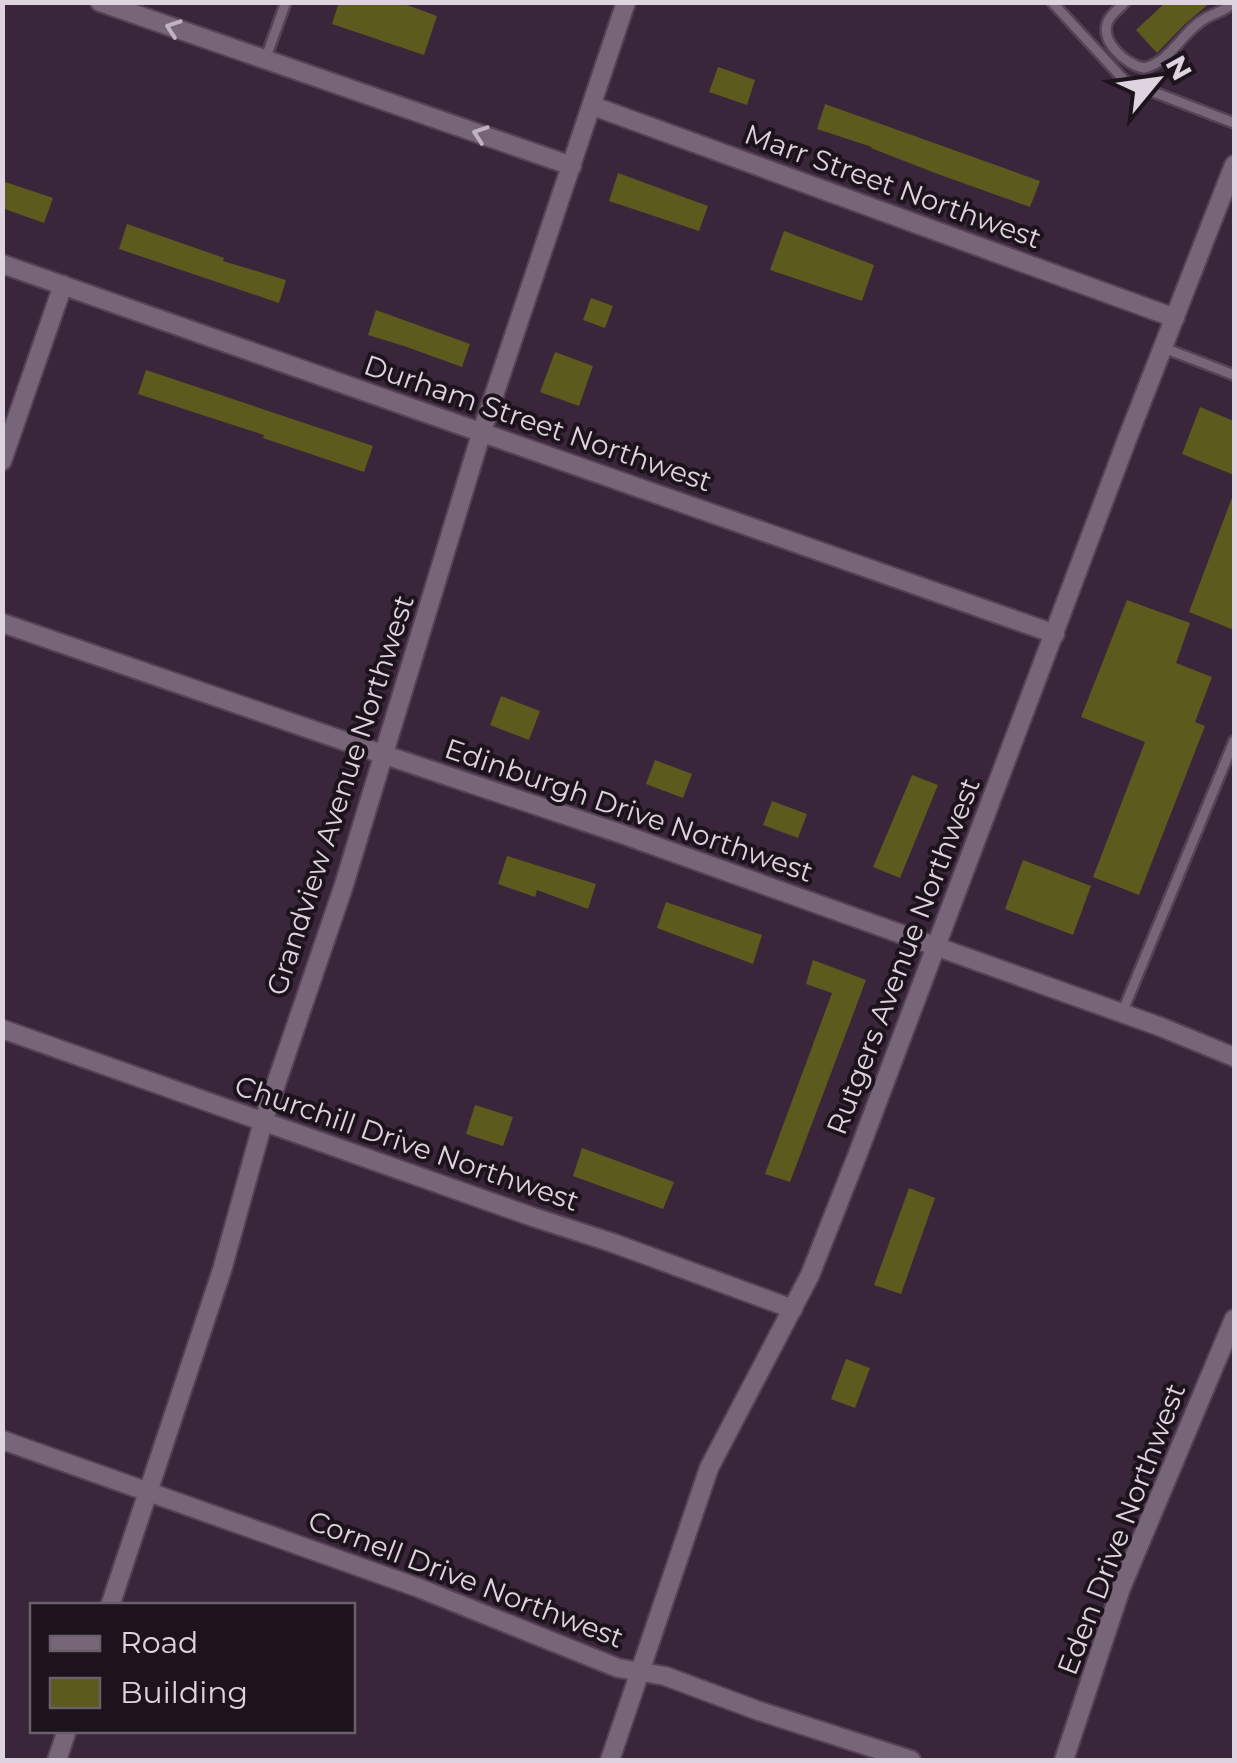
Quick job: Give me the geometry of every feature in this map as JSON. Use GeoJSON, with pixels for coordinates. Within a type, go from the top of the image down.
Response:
{"type":"FeatureCollection","features":[{"type":"Feature","properties":{"kind":"street"},"geometry":{"type":"LineString","coordinates":[[100,2],[572,166]]}},
{"type":"Feature","properties":{"kind":"street","name":"Grandview Avenue Northwest"},"geometry":{"type":"LineString","coordinates":[[111,1603],[222,1270],[263,1122],[343,888],[482,431],[626,2]]}},
{"type":"Feature","properties":{"kind":"street","name":"Marr Street Northwest"},"geometry":{"type":"LineString","coordinates":[[593,106],[1176,318]]}},
{"type":"Feature","properties":{"kind":"street","name":"Rutgers Avenue Northwest"},"geometry":{"type":"LineString","coordinates":[[610,1760],[709,1468],[810,1275],[1234,165]]}},
{"type":"Feature","properties":{"kind":"street","name":"Durham Street Northwest"},"geometry":{"type":"LineString","coordinates":[[2,264],[1055,634]]}},
{"type":"Feature","properties":{"kind":"street"},"geometry":{"type":"LineString","coordinates":[[2,461],[62,285]]}},
{"type":"Feature","properties":{"kind":"street","name":"Edinburgh Drive Northwest"},"geometry":{"type":"LineString","coordinates":[[2,622],[638,839],[1161,1026],[1234,1057]]}},
{"type":"Feature","properties":{"kind":"street","name":"Churchill Drive Northwest"},"geometry":{"type":"LineString","coordinates":[[2,1029],[792,1309]]}},
{"type":"Feature","properties":{"kind":"street","name":"Eden Drive Northwest"},"geometry":{"type":"LineString","coordinates":[[1064,1760],[1121,1588],[1234,1319]]}},
{"type":"Feature","properties":{"kind":"street","name":"Cornell Drive Northwest"},"geometry":{"type":"LineString","coordinates":[[2,1440],[419,1588],[618,1668],[665,1676],[912,1760]]}},
{"type":"Feature","properties":{"kind":"street"},"geometry":{"type":"LineString","coordinates":[[56,1760],[66,1733]]}},
{"type":"Feature","properties":{"kind":"lane"},"geometry":{"type":"LineString","coordinates":[[266,60],[286,2]]}},
{"type":"Feature","properties":{"kind":"lane"},"geometry":{"type":"LineString","coordinates":[[1052,2],[1125,81],[1234,123]]}},
{"type":"Feature","properties":{"kind":"lane"},"geometry":{"type":"LineString","coordinates":[[1126,2],[1108,20],[1107,35],[1128,62],[1144,68],[1159,61],[1206,18],[1224,12],[1234,2]]}},
{"type":"Feature","properties":{"kind":"lane"},"geometry":{"type":"LineString","coordinates":[[1164,348],[1234,375]]}},
{"type":"Feature","properties":{"kind":"lane"},"geometry":{"type":"LineString","coordinates":[[1122,1013],[1234,741]]}},
{"type":"Feature","properties":{"kind":"building"},"geometry":{"type":"Polygon","coordinates":[[[339,2],[399,2],[437,16],[424,55],[332,24],[339,2]]]}},
{"type":"Feature","properties":{"kind":"building"},"geometry":{"type":"Polygon","coordinates":[[[1166,2],[1211,2],[1157,53],[1136,30],[1166,2]]]}},
{"type":"Feature","properties":{"kind":"building"},"geometry":{"type":"Polygon","coordinates":[[[718,67],[755,80],[747,105],[709,92],[718,67]]]}},
{"type":"Feature","properties":{"kind":"building"},"geometry":{"type":"Polygon","coordinates":[[[825,104],[1040,181],[1030,207],[817,129],[825,104]]]}},
{"type":"Feature","properties":{"kind":"building"},"geometry":{"type":"Polygon","coordinates":[[[618,173],[708,206],[699,231],[609,201],[618,173]]]}},
{"type":"Feature","properties":{"kind":"building"},"geometry":{"type":"Polygon","coordinates":[[[2,181],[53,198],[44,223],[2,208],[2,181]]]}},
{"type":"Feature","properties":{"kind":"building"},"geometry":{"type":"Polygon","coordinates":[[[127,224],[224,258],[223,261],[286,280],[279,303],[119,249],[127,224]]]}},
{"type":"Feature","properties":{"kind":"building"},"geometry":{"type":"Polygon","coordinates":[[[784,231],[874,265],[862,301],[770,270],[784,231]]]}},
{"type":"Feature","properties":{"kind":"building"},"geometry":{"type":"Polygon","coordinates":[[[591,298],[613,306],[605,328],[583,320],[591,298]]]}},
{"type":"Feature","properties":{"kind":"building"},"geometry":{"type":"Polygon","coordinates":[[[376,310],[470,344],[462,367],[368,335],[376,310]]]}},
{"type":"Feature","properties":{"kind":"building"},"geometry":{"type":"Polygon","coordinates":[[[555,352],[593,366],[579,406],[540,392],[555,352]]]}},
{"type":"Feature","properties":{"kind":"building"},"geometry":{"type":"Polygon","coordinates":[[[146,370],[373,446],[364,472],[138,394],[146,370]]]}},
{"type":"Feature","properties":{"kind":"building"},"geometry":{"type":"Polygon","coordinates":[[[1200,407],[1234,421],[1234,475],[1182,454],[1200,407]]]}},
{"type":"Feature","properties":{"kind":"building"},"geometry":{"type":"Polygon","coordinates":[[[1234,495],[1234,630],[1189,612],[1234,495]]]}},
{"type":"Feature","properties":{"kind":"building"},"geometry":{"type":"Polygon","coordinates":[[[1127,600],[1190,623],[1176,663],[1212,677],[1195,722],[1205,726],[1139,895],[1093,877],[1145,742],[1081,717],[1127,600]]]}},
{"type":"Feature","properties":{"kind":"building"},"geometry":{"type":"Polygon","coordinates":[[[501,696],[540,711],[529,740],[490,725],[501,696]]]}},
{"type":"Feature","properties":{"kind":"building"},"geometry":{"type":"Polygon","coordinates":[[[655,760],[692,774],[683,798],[646,784],[655,760]]]}},
{"type":"Feature","properties":{"kind":"building"},"geometry":{"type":"Polygon","coordinates":[[[912,775],[938,785],[900,878],[873,867],[912,775]]]}},
{"type":"Feature","properties":{"kind":"building"},"geometry":{"type":"Polygon","coordinates":[[[772,801],[807,814],[798,838],[763,825],[772,801]]]}},
{"type":"Feature","properties":{"kind":"building"},"geometry":{"type":"Polygon","coordinates":[[[507,856],[596,884],[588,909],[537,890],[535,897],[498,884],[507,856]]]}},
{"type":"Feature","properties":{"kind":"building"},"geometry":{"type":"Polygon","coordinates":[[[1023,860],[1091,886],[1073,935],[1005,909],[1023,860]]]}},
{"type":"Feature","properties":{"kind":"building"},"geometry":{"type":"Polygon","coordinates":[[[666,902],[762,935],[753,964],[657,928],[666,902]]]}},
{"type":"Feature","properties":{"kind":"building"},"geometry":{"type":"Polygon","coordinates":[[[813,960],[866,980],[790,1182],[765,1174],[832,993],[806,984],[813,960]]]}},
{"type":"Feature","properties":{"kind":"building"},"geometry":{"type":"Polygon","coordinates":[[[475,1105],[513,1117],[503,1146],[466,1134],[475,1105]]]}},
{"type":"Feature","properties":{"kind":"building"},"geometry":{"type":"Polygon","coordinates":[[[582,1148],[674,1182],[663,1209],[573,1176],[582,1148]]]}},
{"type":"Feature","properties":{"kind":"building"},"geometry":{"type":"Polygon","coordinates":[[[909,1188],[935,1198],[901,1294],[874,1285],[909,1188]]]}},
{"type":"Feature","properties":{"kind":"building"},"geometry":{"type":"Polygon","coordinates":[[[846,1359],[870,1368],[855,1408],[831,1399],[846,1359]]]}}]}
